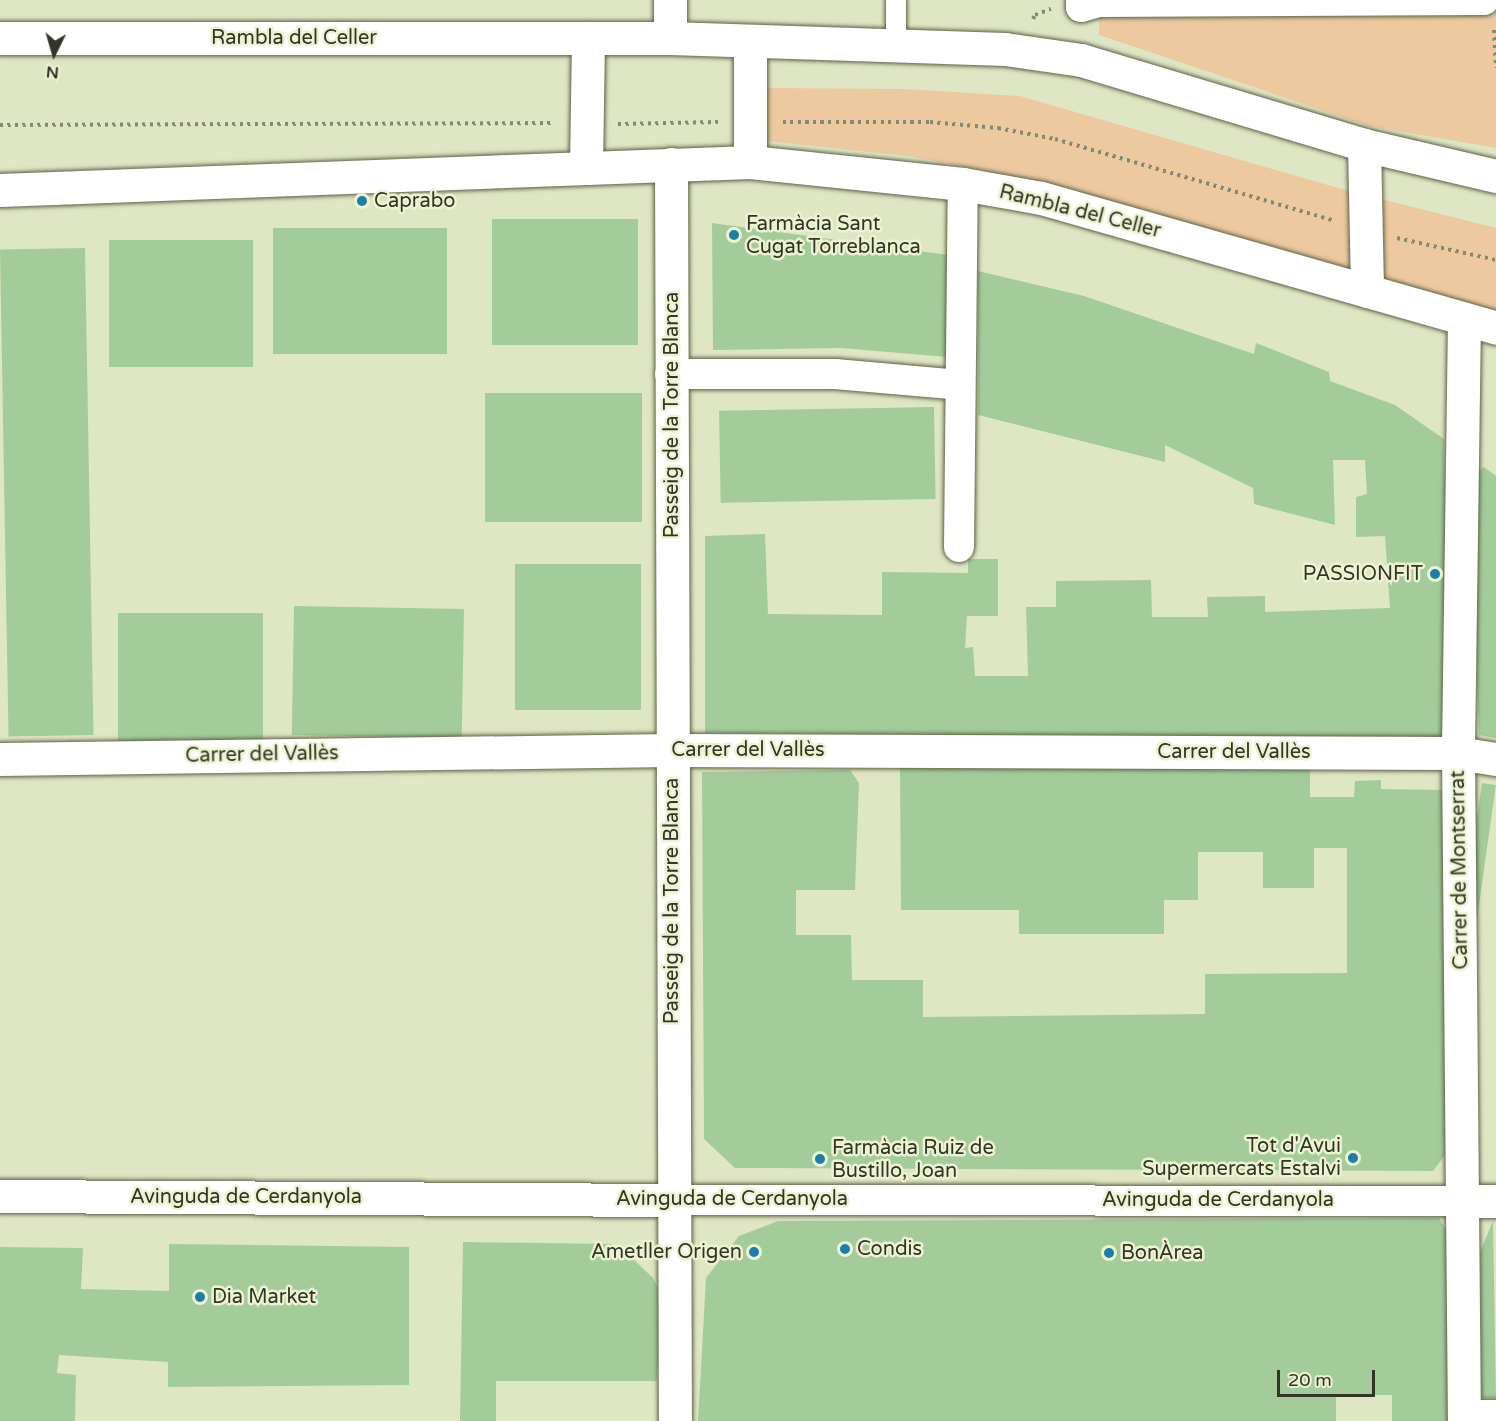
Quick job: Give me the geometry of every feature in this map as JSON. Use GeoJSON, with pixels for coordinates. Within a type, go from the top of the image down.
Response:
{"type":"FeatureCollection","features":[{"type":"Feature","properties":{"kind":"street"},"geometry":{"type":"LineString","coordinates":[[670,0],[670,38]]}},
{"type":"Feature","properties":{"kind":"street"},"geometry":{"type":"LineString","coordinates":[[1081,4],[1100,2],[1484,1]]}},
{"type":"Feature","properties":{"kind":"street","name":"Rambla del Celler"},"geometry":{"type":"LineString","coordinates":[[0,38],[670,38],[1005,49],[1081,60],[1364,145],[1496,176]]}},
{"type":"Feature","properties":{"kind":"street"},"geometry":{"type":"LineString","coordinates":[[586,167],[588,38]]}},
{"type":"Feature","properties":{"kind":"street"},"geometry":{"type":"LineString","coordinates":[[750,42],[750,162]]}},
{"type":"Feature","properties":{"kind":"street"},"geometry":{"type":"LineString","coordinates":[[1364,145],[1366,291]]}},
{"type":"Feature","properties":{"kind":"street","name":"Rambla del Celler"},"geometry":{"type":"LineString","coordinates":[[0,190],[750,162],[963,184],[1041,198],[1496,328]]}},
{"type":"Feature","properties":{"kind":"street","name":"Passeig de la Torre Blanca"},"geometry":{"type":"LineString","coordinates":[[671,164],[675,1421]]}},
{"type":"Feature","properties":{"kind":"street"},"geometry":{"type":"LineString","coordinates":[[959,547],[963,184]]}},
{"type":"Feature","properties":{"kind":"street","name":"Carrer de Montserrat"},"geometry":{"type":"LineString","coordinates":[[1464,319],[1458,753],[1482,1201],[1475,1418]]}},
{"type":"Feature","properties":{"kind":"street"},"geometry":{"type":"LineString","coordinates":[[670,374],[834,374],[960,385]]}},
{"type":"Feature","properties":{"kind":"street","name":"Carrer del Vallès"},"geometry":{"type":"LineString","coordinates":[[0,759],[672,750],[1458,753],[1496,759]]}},
{"type":"Feature","properties":{"kind":"street","name":"Avinguda de Cerdanyola"},"geometry":{"type":"LineString","coordinates":[[0,1196],[1482,1201]]}},
{"type":"Feature","properties":{"kind":"lane"},"geometry":{"type":"LineString","coordinates":[[896,0],[896,46]]}},
{"type":"Feature","properties":{"kind":"path"},"geometry":{"type":"LineString","coordinates":[[1484,1],[1485,15],[1493,28],[1496,68]]}},
{"type":"Feature","properties":{"kind":"shaded area"},"geometry":{"type":"Polygon","coordinates":[[[1496,0],[1496,148],[1369,126],[1099,35],[1099,2],[1494,15],[1496,0]]]}},
{"type":"Feature","properties":{"kind":"shaded area"},"geometry":{"type":"Polygon","coordinates":[[[766,88],[906,89],[1020,96],[1345,190],[1496,228],[1496,320],[982,170],[908,156],[766,141],[766,88]]]}},
{"type":"Feature","properties":{"kind":"building"},"geometry":{"type":"Polygon","coordinates":[[[492,219],[638,219],[638,345],[492,345],[492,219]]]}},
{"type":"Feature","properties":{"kind":"building"},"geometry":{"type":"Polygon","coordinates":[[[712,223],[948,255],[947,357],[841,348],[713,350],[712,223]]]}},
{"type":"Feature","properties":{"kind":"building"},"geometry":{"type":"Polygon","coordinates":[[[273,228],[447,228],[447,354],[273,354],[273,228]]]}},
{"type":"Feature","properties":{"kind":"building"},"geometry":{"type":"Polygon","coordinates":[[[109,240],[253,240],[253,367],[109,367],[109,240]]]}},
{"type":"Feature","properties":{"kind":"building"},"geometry":{"type":"Polygon","coordinates":[[[85,248],[93,735],[9,736],[0,249],[85,248]]]}},
{"type":"Feature","properties":{"kind":"building"},"geometry":{"type":"Polygon","coordinates":[[[978,271],[1084,296],[1254,354],[1256,343],[1329,372],[1330,381],[1395,405],[1444,439],[1449,739],[705,733],[705,536],[765,534],[768,614],[882,615],[882,572],[968,573],[968,559],[998,559],[998,616],[967,616],[965,648],[973,647],[975,676],[1028,676],[1026,607],[1056,607],[1056,581],[1151,580],[1152,617],[1208,617],[1207,597],[1265,596],[1265,612],[1390,608],[1385,536],[1356,537],[1356,497],[1367,494],[1365,460],[1333,460],[1335,525],[1254,504],[1253,488],[1165,445],[1165,462],[978,415],[978,271]]]}},
{"type":"Feature","properties":{"kind":"building"},"geometry":{"type":"Polygon","coordinates":[[[485,393],[642,393],[642,522],[485,522],[485,393]]]}},
{"type":"Feature","properties":{"kind":"building"},"geometry":{"type":"Polygon","coordinates":[[[934,407],[936,499],[721,503],[719,411],[934,407]]]}},
{"type":"Feature","properties":{"kind":"building"},"geometry":{"type":"Polygon","coordinates":[[[1484,467],[1496,476],[1496,738],[1479,735],[1470,479],[1484,467]]]}},
{"type":"Feature","properties":{"kind":"building"},"geometry":{"type":"Polygon","coordinates":[[[515,564],[641,564],[641,710],[515,710],[515,564]]]}},
{"type":"Feature","properties":{"kind":"building"},"geometry":{"type":"Polygon","coordinates":[[[294,606],[464,609],[462,738],[292,735],[294,606]]]}},
{"type":"Feature","properties":{"kind":"building"},"geometry":{"type":"Polygon","coordinates":[[[118,613],[263,613],[263,741],[118,741],[118,613]]]}},
{"type":"Feature","properties":{"kind":"building"},"geometry":{"type":"Polygon","coordinates":[[[900,767],[1310,768],[1310,797],[1354,797],[1355,781],[1381,780],[1381,789],[1445,790],[1449,1150],[1433,1171],[735,1168],[704,1139],[702,772],[850,770],[859,783],[855,890],[796,890],[796,935],[851,935],[852,980],[923,980],[923,1017],[1205,1014],[1205,974],[1347,973],[1347,848],[1314,848],[1314,888],[1263,888],[1263,852],[1198,852],[1198,900],[1164,900],[1164,934],[1019,934],[1019,910],[901,910],[900,767]]]}},
{"type":"Feature","properties":{"kind":"building"},"geometry":{"type":"Polygon","coordinates":[[[1482,783],[1496,785],[1445,1147],[1431,1145],[1482,783]]]}},
{"type":"Feature","properties":{"kind":"building"},"geometry":{"type":"Polygon","coordinates":[[[1439,1218],[1448,1233],[1449,1421],[1392,1421],[1392,1395],[1336,1395],[1336,1421],[698,1421],[706,1278],[739,1236],[778,1221],[1439,1218]]]}},
{"type":"Feature","properties":{"kind":"building"},"geometry":{"type":"Polygon","coordinates":[[[1493,1221],[1496,1398],[1481,1398],[1480,1252],[1493,1221]]]}},
{"type":"Feature","properties":{"kind":"building"},"geometry":{"type":"Polygon","coordinates":[[[463,1242],[612,1244],[629,1255],[653,1278],[661,1294],[657,1381],[496,1381],[496,1421],[460,1421],[463,1242]]]}},
{"type":"Feature","properties":{"kind":"building"},"geometry":{"type":"Polygon","coordinates":[[[169,1244],[409,1247],[409,1385],[168,1387],[168,1362],[59,1355],[57,1373],[76,1375],[75,1421],[0,1421],[0,1247],[83,1248],[81,1289],[169,1291],[169,1244]]]}},
{"type":"Feature","properties":{"kind":"place","name":"Caprabo"},"geometry":{"type":"Point","coordinates":[362,201]}},
{"type":"Feature","properties":{"kind":"place","name":"Farmàcia Sant Cugat Torreblanca"},"geometry":{"type":"Point","coordinates":[734,235]}},
{"type":"Feature","properties":{"kind":"place","name":"PASSIONFIT"},"geometry":{"type":"Point","coordinates":[1435,574]}},
{"type":"Feature","properties":{"kind":"place","name":"Tot d'Avui Supermercats Estalvi"},"geometry":{"type":"Point","coordinates":[1353,1158]}},
{"type":"Feature","properties":{"kind":"place","name":"Farmàcia Ruiz de Bustillo, Joan"},"geometry":{"type":"Point","coordinates":[820,1159]}},
{"type":"Feature","properties":{"kind":"place","name":"Condis"},"geometry":{"type":"Point","coordinates":[845,1249]}},
{"type":"Feature","properties":{"kind":"place","name":"Ametller Origen"},"geometry":{"type":"Point","coordinates":[754,1252]}},
{"type":"Feature","properties":{"kind":"place","name":"BonÀrea"},"geometry":{"type":"Point","coordinates":[1109,1253]}},
{"type":"Feature","properties":{"kind":"place","name":"Dia Market"},"geometry":{"type":"Point","coordinates":[200,1297]}}]}
